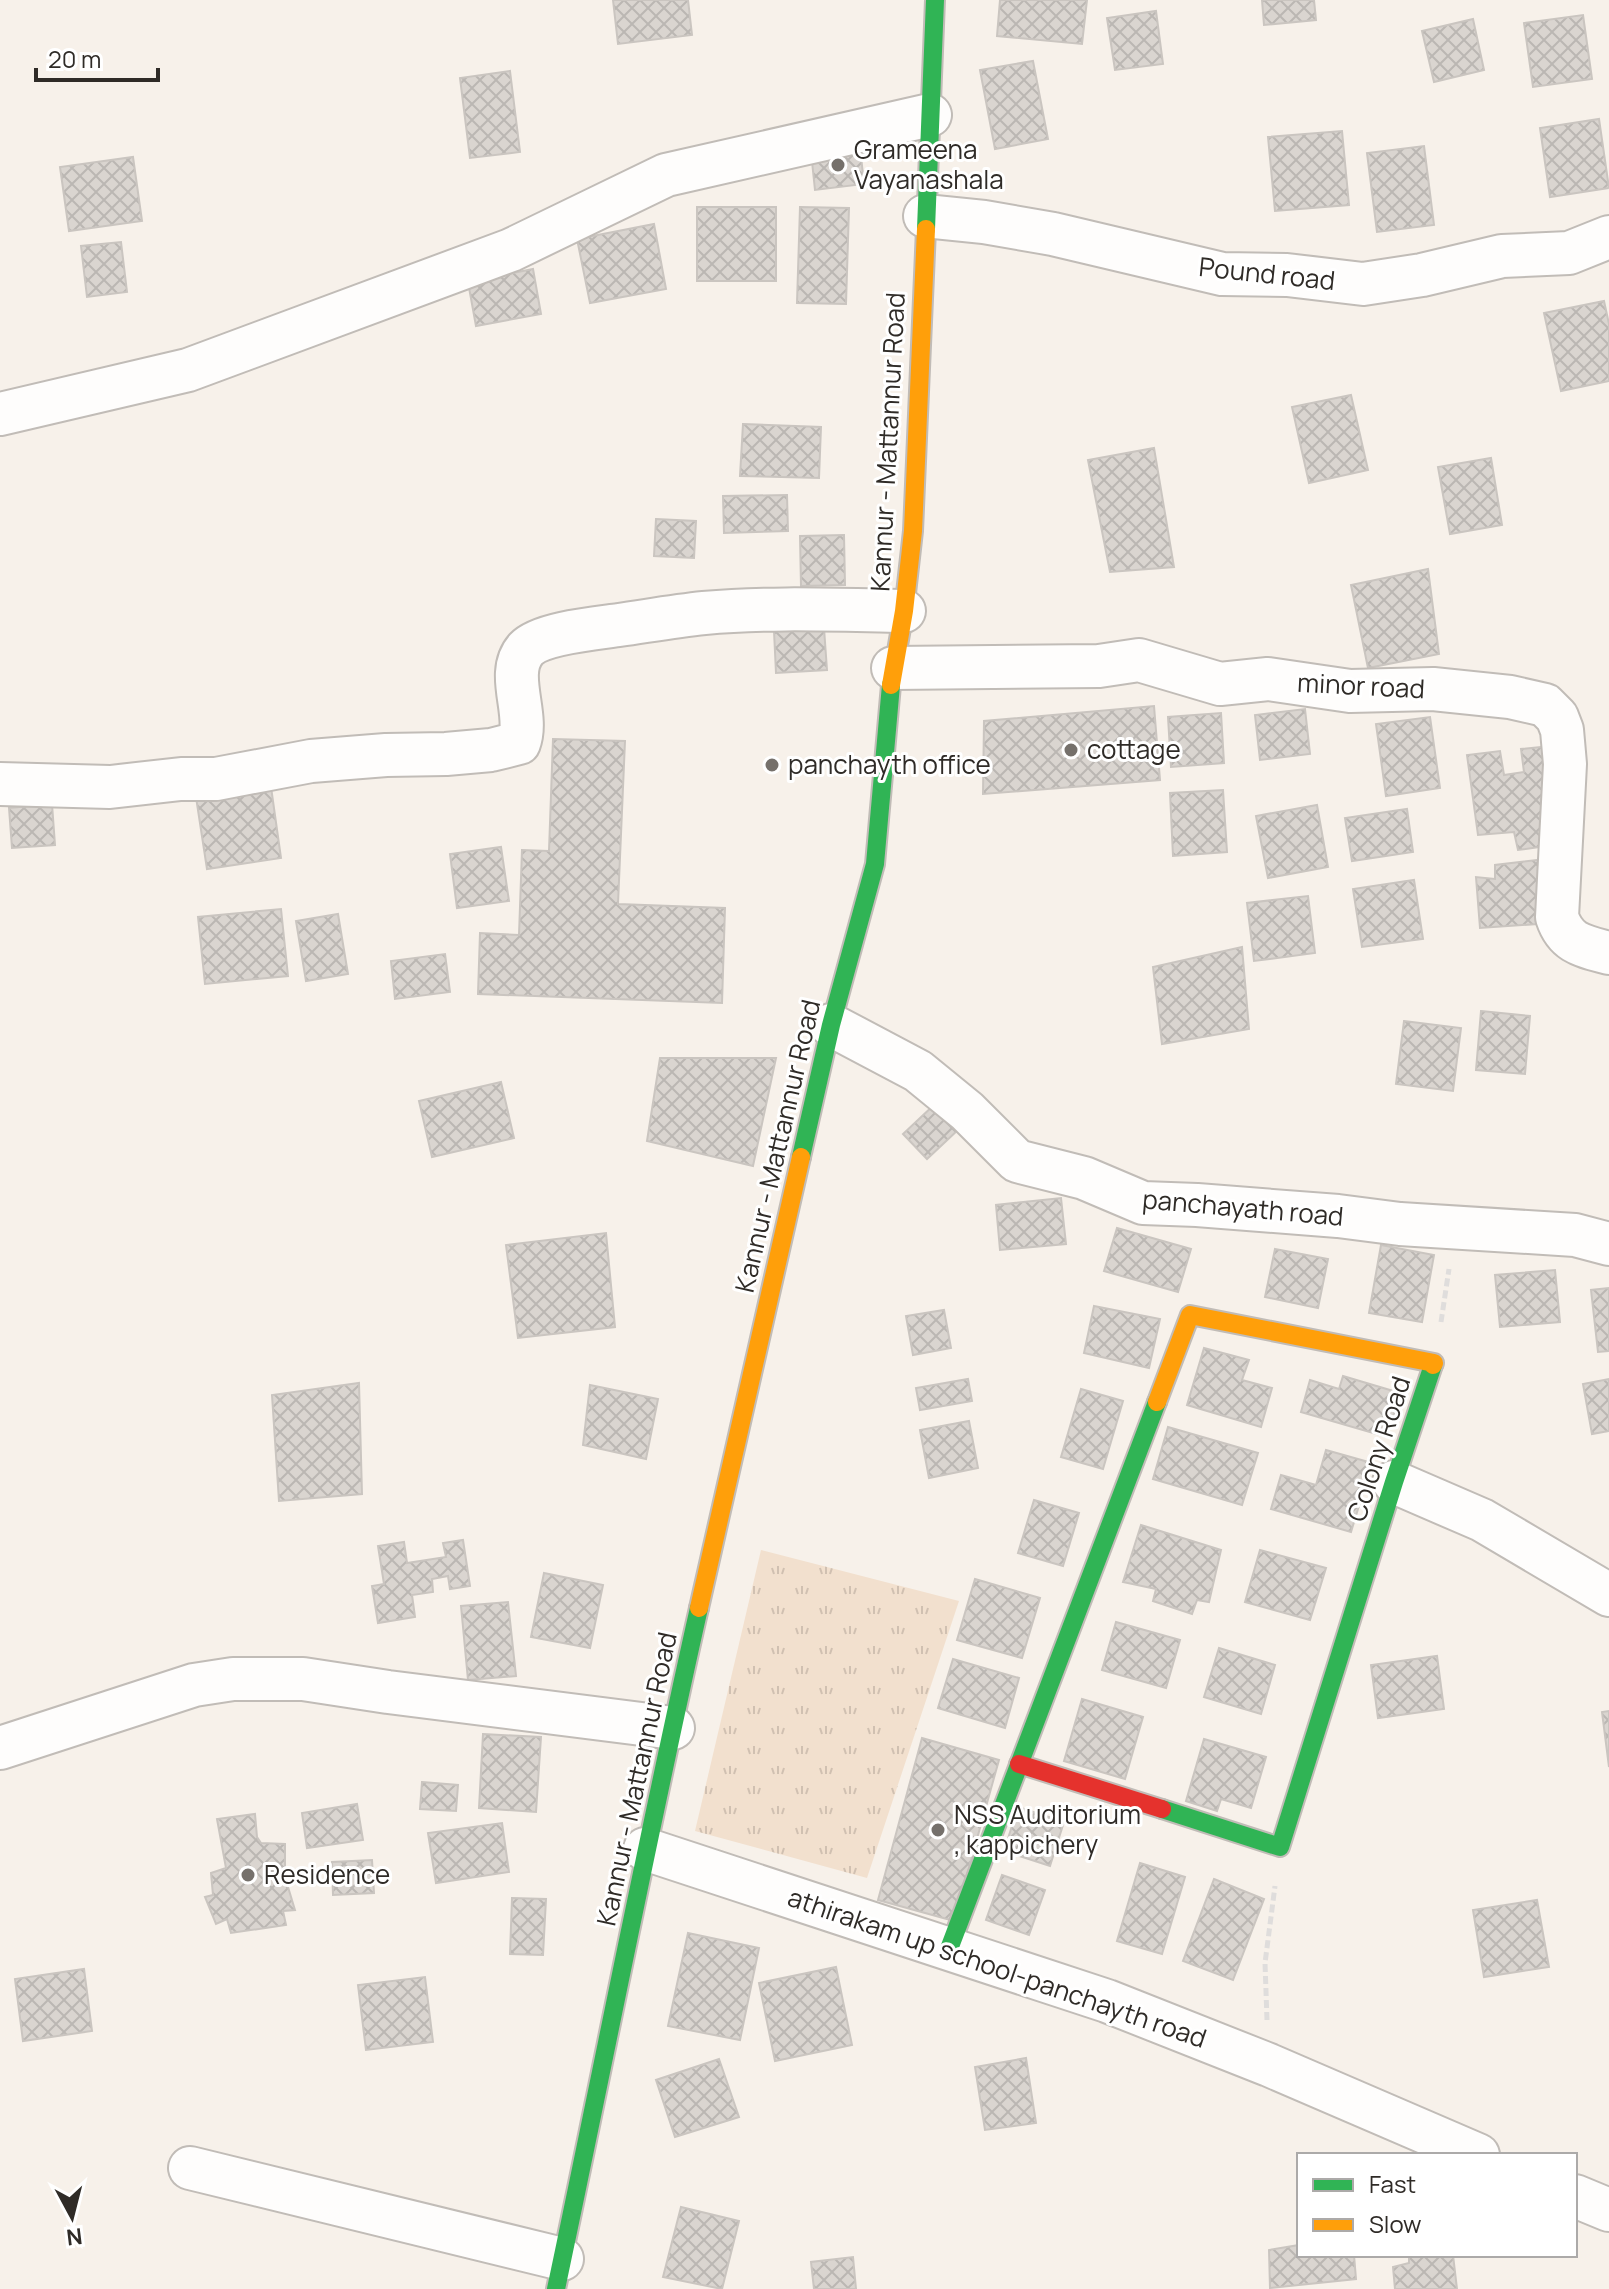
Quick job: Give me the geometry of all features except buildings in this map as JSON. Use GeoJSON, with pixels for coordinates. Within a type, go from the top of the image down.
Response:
{"type":"FeatureCollection","features":[{"type":"Feature","properties":{"kind":"main road","name":"Kannur - Mattannur Road"},"geometry":{"type":"LineString","coordinates":[[559,2274],[633,1921],[645,1849],[831,1025],[875,864],[893,668],[904,611],[913,531],[935,0]]}},
{"type":"Feature","properties":{"kind":"main road","name":"Colony Road"},"geometry":{"type":"LineString","coordinates":[[949,1949],[1190,1315],[1434,1363],[1280,1847]]}},
{"type":"Feature","properties":{"kind":"main road"},"geometry":{"type":"LineString","coordinates":[[1019,1764],[1280,1847]]}},
{"type":"Feature","properties":{"kind":"street"},"geometry":{"type":"LineString","coordinates":[[0,414],[188,370],[511,250],[666,175],[930,115]]}},
{"type":"Feature","properties":{"kind":"street","name":"Pound road"},"geometry":{"type":"LineString","coordinates":[[925,216],[1053,234],[1222,274],[1287,275],[1363,284],[1422,275],[1502,256],[1569,253],[1609,237]]}},
{"type":"Feature","properties":{"kind":"street"},"geometry":{"type":"LineString","coordinates":[[0,784],[110,787],[181,779],[216,779],[311,761],[491,750],[519,743],[522,736],[517,665],[526,650],[535,643],[570,631],[706,613],[811,609],[904,611]]}},
{"type":"Feature","properties":{"kind":"street","name":"minor road"},"geometry":{"type":"LineString","coordinates":[[893,668],[1099,666],[1139,660],[1220,684],[1268,679],[1350,691],[1433,689],[1510,697],[1545,705],[1557,717],[1562,730],[1565,764],[1557,917],[1563,933],[1579,945],[1609,953]]}},
{"type":"Feature","properties":{"kind":"street","name":"panchayath road"},"geometry":{"type":"LineString","coordinates":[[831,1025],[918,1071],[967,1111],[1017,1161],[1084,1178],[1143,1203],[1575,1235],[1609,1244]]}},
{"type":"Feature","properties":{"kind":"street"},"geometry":{"type":"LineString","coordinates":[[1394,1482],[1482,1520],[1609,1595]]}},
{"type":"Feature","properties":{"kind":"street"},"geometry":{"type":"LineString","coordinates":[[0,1748],[194,1685],[233,1679],[303,1679],[673,1728]]}},
{"type":"Feature","properties":{"kind":"street","name":"athirakam up school-panchayth road"},"geometry":{"type":"LineString","coordinates":[[645,1849],[1107,2001],[1269,2065],[1473,2153]]}},
{"type":"Feature","properties":{"kind":"street"},"geometry":{"type":"LineString","coordinates":[[190,2168],[559,2274]]}},
{"type":"Feature","properties":{"kind":"street"},"geometry":{"type":"LineString","coordinates":[[1577,2197],[1609,2210]]}},
{"type":"Feature","properties":{"kind":"path"},"geometry":{"type":"LineString","coordinates":[[1434,1363],[1455,1228]]}},
{"type":"Feature","properties":{"kind":"path"},"geometry":{"type":"LineString","coordinates":[[1269,2065],[1265,1963],[1280,1847]]}},
{"type":"Feature","properties":{"kind":"green space"},"geometry":{"type":"Polygon","coordinates":[[[761,1550],[959,1601],[867,1878],[695,1831],[761,1550]]]}},
{"type":"Feature","properties":{"kind":"traffic: fast"},"geometry":{"type":"LineString","coordinates":[[926,229],[935,0]]}},
{"type":"Feature","properties":{"kind":"traffic: fast"},"geometry":{"type":"LineString","coordinates":[[801,1157],[831,1025],[875,864],[891,685]]}},
{"type":"Feature","properties":{"kind":"traffic: fast"},"geometry":{"type":"LineString","coordinates":[[1162,1809],[1280,1847],[1433,1365]]}},
{"type":"Feature","properties":{"kind":"traffic: fast"},"geometry":{"type":"LineString","coordinates":[[949,1949],[1157,1402]]}},
{"type":"Feature","properties":{"kind":"traffic: fast"},"geometry":{"type":"LineString","coordinates":[[556,2289],[699,1608]]}},
{"type":"Feature","properties":{"kind":"traffic: slow"},"geometry":{"type":"LineString","coordinates":[[891,685],[904,611],[913,531],[926,229]]}},
{"type":"Feature","properties":{"kind":"traffic: slow"},"geometry":{"type":"LineString","coordinates":[[699,1608],[801,1157]]}},
{"type":"Feature","properties":{"kind":"traffic: slow"},"geometry":{"type":"LineString","coordinates":[[1157,1402],[1190,1315],[1433,1365]]}},
{"type":"Feature","properties":{"kind":"traffic: jam"},"geometry":{"type":"LineString","coordinates":[[1019,1764],[1162,1809]]}},
{"type":"Feature","properties":{"kind":"place","name":"Grameena Vayanashala"},"geometry":{"type":"Point","coordinates":[838,165]}},
{"type":"Feature","properties":{"kind":"place","name":"cottage"},"geometry":{"type":"Point","coordinates":[1071,750]}},
{"type":"Feature","properties":{"kind":"place","name":"panchayth office"},"geometry":{"type":"Point","coordinates":[772,765]}},
{"type":"Feature","properties":{"kind":"place","name":"NSS Auditorium , kappichery"},"geometry":{"type":"Point","coordinates":[938,1830]}},
{"type":"Feature","properties":{"kind":"place","name":"Residence"},"geometry":{"type":"Point","coordinates":[248,1875]}}]}
